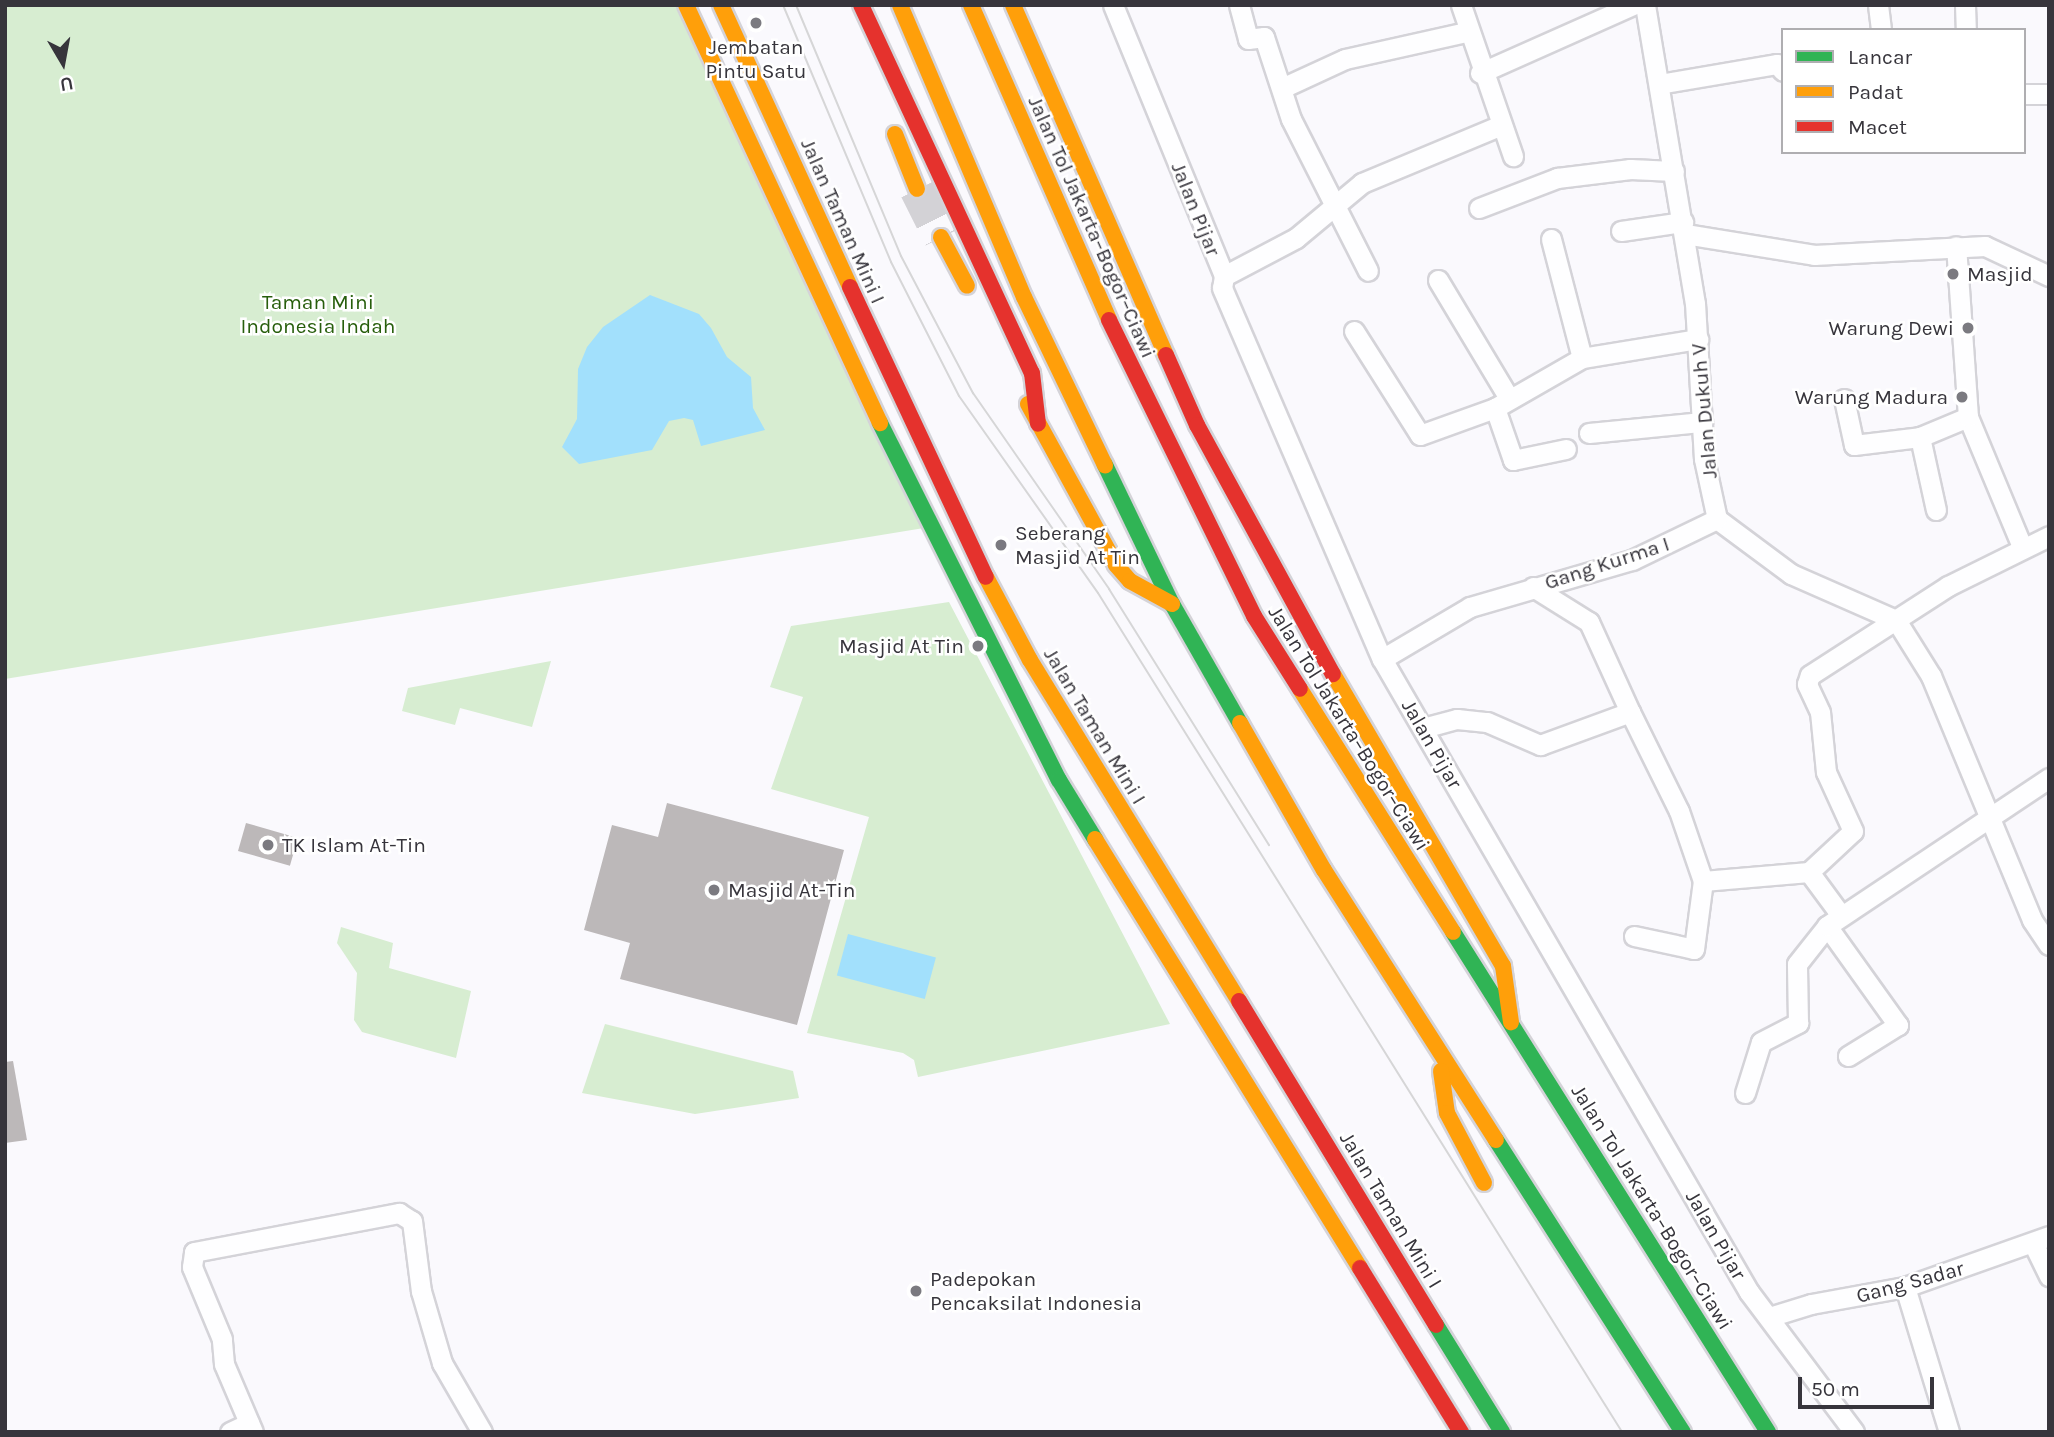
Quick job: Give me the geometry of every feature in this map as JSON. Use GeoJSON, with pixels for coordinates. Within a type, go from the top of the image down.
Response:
{"type":"FeatureCollection","features":[{"type":"Feature","properties":{"kind":"main road"},"geometry":{"type":"LineString","coordinates":[[686,5],[823,309],[1059,780],[1461,1432]]}},
{"type":"Feature","properties":{"kind":"main road","name":"Jalan Taman Mini I"},"geometry":{"type":"LineString","coordinates":[[721,5],[959,526],[1030,660],[1502,1432]]}},
{"type":"Feature","properties":{"kind":"main road"},"geometry":{"type":"LineString","coordinates":[[861,5],[1032,373],[1038,424]]}},
{"type":"Feature","properties":{"kind":"main road"},"geometry":{"type":"LineString","coordinates":[[900,5],[1024,297],[1171,604],[1324,870],[1439,1057],[1683,1432]]}},
{"type":"Feature","properties":{"kind":"main road","name":"Jalan Tol Jakarta–Bogor–Ciawi"},"geometry":{"type":"LineString","coordinates":[[971,5],[1088,276],[1254,616],[1768,1432]]}},
{"type":"Feature","properties":{"kind":"main road"},"geometry":{"type":"LineString","coordinates":[[1013,5],[1197,425],[1282,585],[1503,966],[1511,1022]]}},
{"type":"Feature","properties":{"kind":"main road"},"geometry":{"type":"LineString","coordinates":[[887,117],[917,190]]}},
{"type":"Feature","properties":{"kind":"main road"},"geometry":{"type":"LineString","coordinates":[[941,237],[977,307]]}},
{"type":"Feature","properties":{"kind":"main road"},"geometry":{"type":"LineString","coordinates":[[1014,377],[1116,565],[1130,581],[1171,604]]}},
{"type":"Feature","properties":{"kind":"main road"},"geometry":{"type":"LineString","coordinates":[[1439,1057],[1447,1113],[1484,1183]]}},
{"type":"Feature","properties":{"kind":"street","name":"Jalan Pijar"},"geometry":{"type":"LineString","coordinates":[[1113,5],[1224,276],[1222,288],[1382,659],[1749,1292],[1854,1432]]}},
{"type":"Feature","properties":{"kind":"street"},"geometry":{"type":"LineString","coordinates":[[1239,5],[1248,39],[1264,37],[1332,209],[1368,271]]}},
{"type":"Feature","properties":{"kind":"street"},"geometry":{"type":"LineString","coordinates":[[1461,5],[1466,32],[1480,73],[1513,156]]}},
{"type":"Feature","properties":{"kind":"street"},"geometry":{"type":"LineString","coordinates":[[1480,73],[1633,5]]}},
{"type":"Feature","properties":{"kind":"street","name":"Jalan Dukuh V"},"geometry":{"type":"LineString","coordinates":[[1645,5],[1684,228],[1698,339],[1702,422],[1717,519]]}},
{"type":"Feature","properties":{"kind":"street"},"geometry":{"type":"LineString","coordinates":[[1878,5],[1881,28]]}},
{"type":"Feature","properties":{"kind":"street"},"geometry":{"type":"LineString","coordinates":[[1965,5],[1966,28]]}},
{"type":"Feature","properties":{"kind":"street"},"geometry":{"type":"LineString","coordinates":[[1282,88],[1345,59],[1466,32]]}},
{"type":"Feature","properties":{"kind":"street"},"geometry":{"type":"LineString","coordinates":[[1659,84],[1777,64],[1781,69]]}},
{"type":"Feature","properties":{"kind":"street"},"geometry":{"type":"LineString","coordinates":[[2026,94],[2049,94]]}},
{"type":"Feature","properties":{"kind":"street"},"geometry":{"type":"LineString","coordinates":[[1224,276],[1296,238],[1362,183],[1499,126]]}},
{"type":"Feature","properties":{"kind":"street"},"geometry":{"type":"LineString","coordinates":[[1479,208],[1557,178],[1630,169],[1674,171]]}},
{"type":"Feature","properties":{"kind":"street"},"geometry":{"type":"LineString","coordinates":[[1621,231],[1684,228],[1814,255],[1956,246],[2003,250],[2049,276]]}},
{"type":"Feature","properties":{"kind":"street"},"geometry":{"type":"LineString","coordinates":[[1551,239],[1582,358]]}},
{"type":"Feature","properties":{"kind":"street"},"geometry":{"type":"LineString","coordinates":[[1956,246],[1968,418],[2022,547]]}},
{"type":"Feature","properties":{"kind":"street"},"geometry":{"type":"LineString","coordinates":[[1438,280],[1502,403],[1513,460],[1566,449]]}},
{"type":"Feature","properties":{"kind":"street"},"geometry":{"type":"LineString","coordinates":[[1354,331],[1420,435],[1502,403],[1582,358],[1698,339]]}},
{"type":"Feature","properties":{"kind":"street"},"geometry":{"type":"LineString","coordinates":[[1844,399],[1854,445],[1920,437],[1968,418]]}},
{"type":"Feature","properties":{"kind":"street"},"geometry":{"type":"LineString","coordinates":[[1588,433],[1702,422]]}},
{"type":"Feature","properties":{"kind":"street"},"geometry":{"type":"LineString","coordinates":[[1920,437],[1937,510]]}},
{"type":"Feature","properties":{"kind":"street"},"geometry":{"type":"LineString","coordinates":[[1717,519],[1791,574],[1896,620],[1931,676],[2032,920],[2049,945]]}},
{"type":"Feature","properties":{"kind":"street","name":"Gang Kurma I"},"geometry":{"type":"LineString","coordinates":[[1382,659],[1470,607],[1632,559],[1717,519]]}},
{"type":"Feature","properties":{"kind":"street"},"geometry":{"type":"LineString","coordinates":[[1703,881],[1809,872],[1853,831],[1826,772],[1821,720],[1807,684],[1827,662],[2022,547],[2049,536]]}},
{"type":"Feature","properties":{"kind":"street"},"geometry":{"type":"LineString","coordinates":[[1534,587],[1589,622],[1679,811],[1703,881],[1694,949],[1634,936]]}},
{"type":"Feature","properties":{"kind":"street"},"geometry":{"type":"LineString","coordinates":[[1423,728],[1457,719],[1487,722],[1540,745],[1630,712]]}},
{"type":"Feature","properties":{"kind":"street"},"geometry":{"type":"LineString","coordinates":[[1745,1093],[1761,1042],[1801,1016],[1797,964],[1833,920],[2049,778]]}},
{"type":"Feature","properties":{"kind":"street"},"geometry":{"type":"LineString","coordinates":[[1809,872],[1833,920],[1898,1025],[1849,1056]]}},
{"type":"Feature","properties":{"kind":"street"},"geometry":{"type":"LineString","coordinates":[[230,1432],[251,1427],[192,1267],[194,1252],[399,1213],[412,1221],[421,1291],[442,1363],[482,1432]]}},
{"type":"Feature","properties":{"kind":"street"},"geometry":{"type":"LineString","coordinates":[[2041,1239],[2049,1276]]}},
{"type":"Feature","properties":{"kind":"street","name":"Gang Sadar"},"geometry":{"type":"LineString","coordinates":[[1769,1317],[1811,1304],[1905,1287],[2041,1239]]}},
{"type":"Feature","properties":{"kind":"street"},"geometry":{"type":"LineString","coordinates":[[1905,1287],[1949,1432]]}},
{"type":"Feature","properties":{"kind":"green space","name":"Taman Mini Indonesia Indah"},"geometry":{"type":"Polygon","coordinates":[[[5,5],[679,5],[924,528],[5,679],[5,5]]]}},
{"type":"Feature","properties":{"kind":"green space"},"geometry":{"type":"Polygon","coordinates":[[[949,602],[1170,1024],[918,1077],[914,1060],[903,1053],[807,1033],[869,817],[771,789],[803,697],[770,687],[791,626],[949,602]]]}},
{"type":"Feature","properties":{"kind":"green space"},"geometry":{"type":"Polygon","coordinates":[[[551,661],[532,727],[460,708],[455,725],[402,711],[408,688],[551,661]]]}},
{"type":"Feature","properties":{"kind":"green space"},"geometry":{"type":"Polygon","coordinates":[[[341,927],[393,943],[389,968],[471,991],[456,1058],[362,1032],[354,1020],[357,973],[337,943],[341,927]]]}},
{"type":"Feature","properties":{"kind":"green space"},"geometry":{"type":"Polygon","coordinates":[[[605,1024],[793,1071],[799,1098],[695,1114],[582,1093],[605,1024]]]}},
{"type":"Feature","properties":{"kind":"water"},"geometry":{"type":"Polygon","coordinates":[[[650,295],[699,314],[711,328],[727,357],[751,377],[753,408],[765,430],[701,446],[693,420],[684,418],[669,421],[652,450],[579,464],[562,447],[577,419],[578,369],[587,347],[603,327],[650,295]]]}},
{"type":"Feature","properties":{"kind":"water"},"geometry":{"type":"Polygon","coordinates":[[[848,934],[936,958],[925,999],[837,976],[848,934]]]}},
{"type":"Feature","properties":{"kind":"building","name":"Masjid At-Tin"},"geometry":{"type":"Polygon","coordinates":[[[667,803],[844,850],[797,1025],[620,979],[630,943],[584,930],[612,825],[658,837],[667,803]]]}},
{"type":"Feature","properties":{"kind":"building","name":"TK Islam At-Tin"},"geometry":{"type":"Polygon","coordinates":[[[246,823],[298,838],[290,866],[238,851],[246,823]]]}},
{"type":"Feature","properties":{"kind":"building"},"geometry":{"type":"Polygon","coordinates":[[[13,1061],[27,1140],[5,1143],[5,1062],[13,1061]]]}},
{"type":"Feature","properties":{"kind":"tunnel"},"geometry":{"type":"LineString","coordinates":[[917,189],[941,237]]}},
{"type":"Feature","properties":{"kind":"tram line"},"geometry":{"type":"LineString","coordinates":[[783,5],[891,262],[959,396],[1098,593],[1622,1432]]}},
{"type":"Feature","properties":{"kind":"tram line"},"geometry":{"type":"LineString","coordinates":[[796,5],[901,256],[973,393],[1109,589],[1269,845]]}},
{"type":"Feature","properties":{"kind":"traffic: fast"},"geometry":{"type":"LineString","coordinates":[[880,423],[1059,780],[1095,839]]}},
{"type":"Feature","properties":{"kind":"traffic: fast"},"geometry":{"type":"LineString","coordinates":[[1105,465],[1172,604],[1240,723]]}},
{"type":"Feature","properties":{"kind":"traffic: fast"},"geometry":{"type":"LineString","coordinates":[[1453,932],[1768,1432]]}},
{"type":"Feature","properties":{"kind":"traffic: fast"},"geometry":{"type":"LineString","coordinates":[[1496,1140],[1683,1432]]}},
{"type":"Feature","properties":{"kind":"traffic: fast"},"geometry":{"type":"LineString","coordinates":[[1436,1325],[1502,1432]]}},
{"type":"Feature","properties":{"kind":"traffic: slow"},"geometry":{"type":"LineString","coordinates":[[686,5],[880,423]]}},
{"type":"Feature","properties":{"kind":"traffic: slow"},"geometry":{"type":"LineString","coordinates":[[721,5],[850,287]]}},
{"type":"Feature","properties":{"kind":"traffic: slow"},"geometry":{"type":"LineString","coordinates":[[900,5],[1024,297],[1105,465]]}},
{"type":"Feature","properties":{"kind":"traffic: slow"},"geometry":{"type":"LineString","coordinates":[[971,5],[1109,320]]}},
{"type":"Feature","properties":{"kind":"traffic: slow"},"geometry":{"type":"LineString","coordinates":[[1013,5],[1166,355]]}},
{"type":"Feature","properties":{"kind":"traffic: slow"},"geometry":{"type":"LineString","coordinates":[[895,134],[917,189]]}},
{"type":"Feature","properties":{"kind":"traffic: slow"},"geometry":{"type":"LineString","coordinates":[[941,237],[967,286]]}},
{"type":"Feature","properties":{"kind":"traffic: slow"},"geometry":{"type":"LineString","coordinates":[[1028,404],[1116,565],[1130,581],[1172,604]]}},
{"type":"Feature","properties":{"kind":"traffic: slow"},"geometry":{"type":"LineString","coordinates":[[986,577],[1030,660],[1239,1001]]}},
{"type":"Feature","properties":{"kind":"traffic: slow"},"geometry":{"type":"LineString","coordinates":[[1333,674],[1503,966],[1511,1022]]}},
{"type":"Feature","properties":{"kind":"traffic: slow"},"geometry":{"type":"LineString","coordinates":[[1300,689],[1453,932]]}},
{"type":"Feature","properties":{"kind":"traffic: slow"},"geometry":{"type":"LineString","coordinates":[[1240,723],[1324,870],[1496,1140]]}},
{"type":"Feature","properties":{"kind":"traffic: slow"},"geometry":{"type":"LineString","coordinates":[[1095,839],[1360,1268]]}},
{"type":"Feature","properties":{"kind":"traffic: slow"},"geometry":{"type":"LineString","coordinates":[[1441,1071],[1447,1113],[1484,1183]]}},
{"type":"Feature","properties":{"kind":"traffic: jam"},"geometry":{"type":"LineString","coordinates":[[861,5],[1032,373],[1038,424]]}},
{"type":"Feature","properties":{"kind":"traffic: jam"},"geometry":{"type":"LineString","coordinates":[[850,287],[986,577]]}},
{"type":"Feature","properties":{"kind":"traffic: jam"},"geometry":{"type":"LineString","coordinates":[[1109,320],[1254,616],[1300,689]]}},
{"type":"Feature","properties":{"kind":"traffic: jam"},"geometry":{"type":"LineString","coordinates":[[1166,355],[1197,425],[1333,674]]}},
{"type":"Feature","properties":{"kind":"traffic: jam"},"geometry":{"type":"LineString","coordinates":[[1239,1001],[1436,1325]]}},
{"type":"Feature","properties":{"kind":"traffic: jam"},"geometry":{"type":"LineString","coordinates":[[1360,1268],[1461,1432]]}},
{"type":"Feature","properties":{"kind":"place","name":"Jembatan Pintu Satu"},"geometry":{"type":"Point","coordinates":[756,23]}},
{"type":"Feature","properties":{"kind":"place","name":"Masjid"},"geometry":{"type":"Point","coordinates":[1953,274]}},
{"type":"Feature","properties":{"kind":"place","name":"Warung Dewi"},"geometry":{"type":"Point","coordinates":[1968,328]}},
{"type":"Feature","properties":{"kind":"place","name":"Warung Madura"},"geometry":{"type":"Point","coordinates":[1962,397]}},
{"type":"Feature","properties":{"kind":"place","name":"Seberang Masjid At Tin"},"geometry":{"type":"Point","coordinates":[1001,545]}},
{"type":"Feature","properties":{"kind":"place","name":"Masjid At Tin"},"geometry":{"type":"Point","coordinates":[978,646]}},
{"type":"Feature","properties":{"kind":"place","name":"TK Islam At-Tin"},"geometry":{"type":"Point","coordinates":[268,845]}},
{"type":"Feature","properties":{"kind":"place","name":"Masjid At-Tin"},"geometry":{"type":"Point","coordinates":[714,890]}},
{"type":"Feature","properties":{"kind":"place","name":"Padepokan Pencaksilat Indonesia"},"geometry":{"type":"Point","coordinates":[916,1291]}}]}
